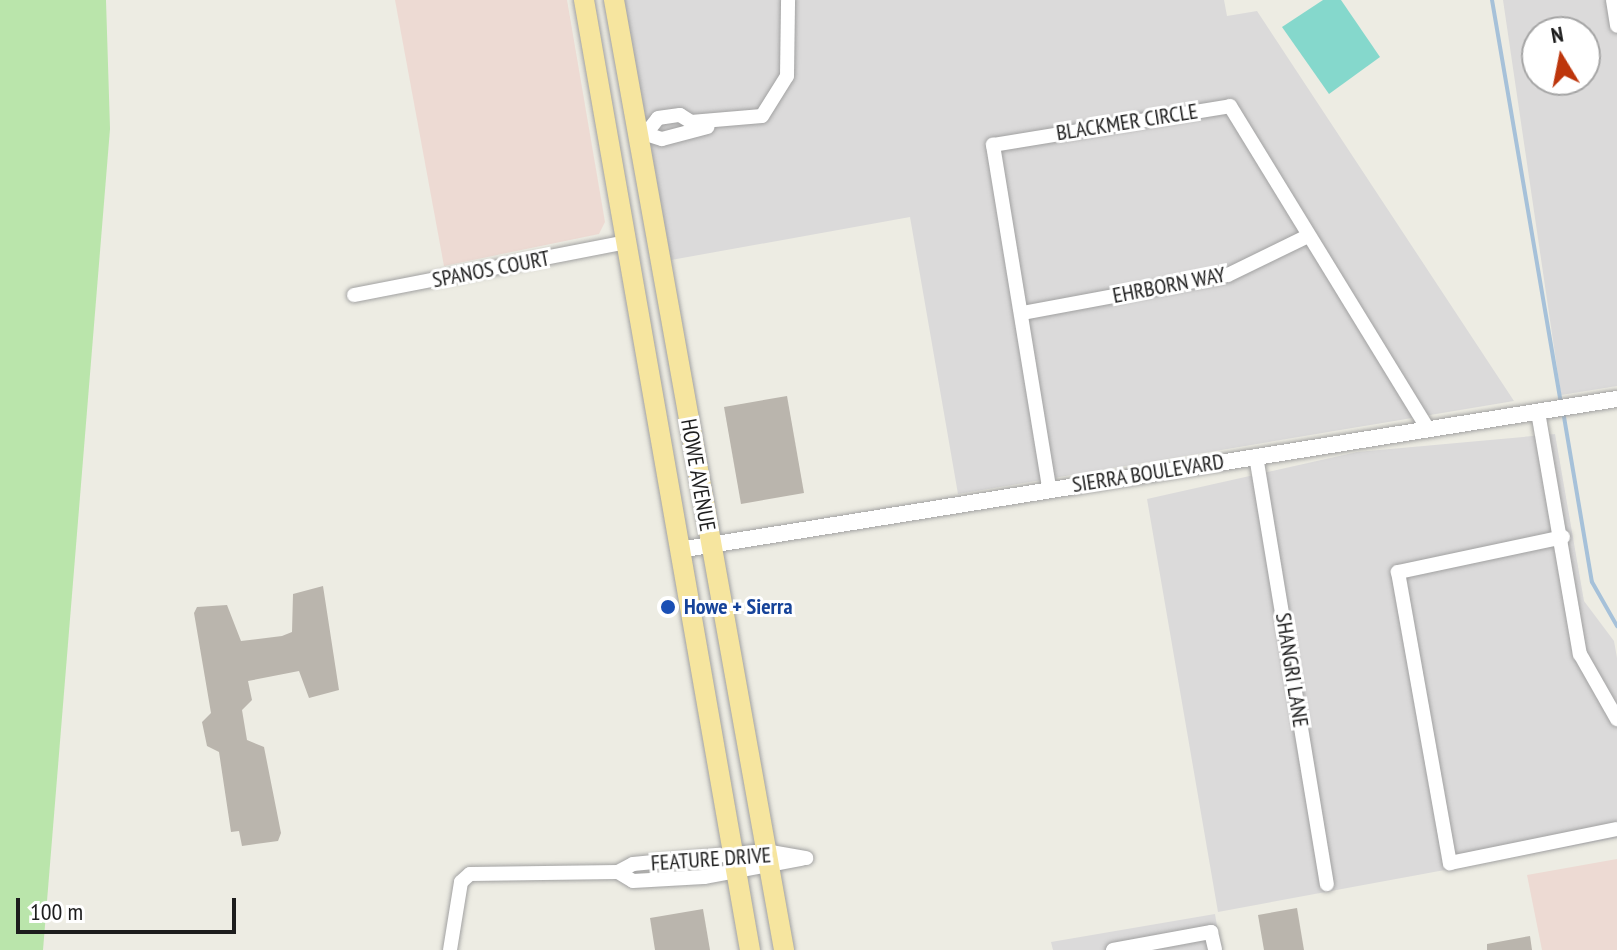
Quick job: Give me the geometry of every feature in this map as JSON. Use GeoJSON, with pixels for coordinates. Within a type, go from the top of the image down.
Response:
{"type":"FeatureCollection","features":[{"type":"Feature","properties":{"kind":"main road","name":"HOWE AVENUE"},"geometry":{"type":"LineString","coordinates":[[584,0],[750,950]]}},
{"type":"Feature","properties":{"kind":"main road","name":"HOWE AVENUE"},"geometry":{"type":"LineString","coordinates":[[614,0],[643,132],[681,380],[784,950]]}},
{"type":"Feature","properties":{"kind":"main road"},"geometry":{"type":"LineString","coordinates":[[589,27],[602,43],[618,124],[643,132]]}},
{"type":"Feature","properties":{"kind":"main road"},"geometry":{"type":"LineString","coordinates":[[627,242],[643,264],[659,359],[681,380]]}},
{"type":"Feature","properties":{"kind":"street"},"geometry":{"type":"LineString","coordinates":[[643,132],[658,118],[680,115],[692,126],[762,116],[782,89],[788,0]]}},
{"type":"Feature","properties":{"kind":"street"},"geometry":{"type":"LineString","coordinates":[[1613,0],[1617,26]]}},
{"type":"Feature","properties":{"kind":"street","name":"BLACKMER CIRCLE"},"geometry":{"type":"LineString","coordinates":[[1049,487],[993,145],[1230,106],[1428,429]]}},
{"type":"Feature","properties":{"kind":"street","name":"EHRBORN WAY"},"geometry":{"type":"LineString","coordinates":[[1022,313],[1228,275],[1308,236]]}},
{"type":"Feature","properties":{"kind":"street","name":"SPANOS COURT"},"geometry":{"type":"LineString","coordinates":[[354,295],[627,242]]}},
{"type":"Feature","properties":{"kind":"street","name":"SIERRA BOULEVARD"},"geometry":{"type":"LineString","coordinates":[[679,550],[1049,487],[1617,399]]}},
{"type":"Feature","properties":{"kind":"street"},"geometry":{"type":"LineString","coordinates":[[1553,409],[1563,537],[1580,654],[1617,719]]}},
{"type":"Feature","properties":{"kind":"street","name":"SHANGRI LANE"},"geometry":{"type":"LineString","coordinates":[[1256,456],[1327,884]]}},
{"type":"Feature","properties":{"kind":"street"},"geometry":{"type":"LineString","coordinates":[[1563,537],[1398,572],[1450,863],[1617,829]]}},
{"type":"Feature","properties":{"kind":"street","name":"FEATURE DRIVE"},"geometry":{"type":"LineString","coordinates":[[450,950],[463,877],[618,872],[633,864],[735,864],[767,860]]}},
{"type":"Feature","properties":{"kind":"street"},"geometry":{"type":"LineString","coordinates":[[1113,950],[1211,932],[1215,950]]}},
{"type":"Feature","properties":{"kind":"shaded area"},"geometry":{"type":"Polygon","coordinates":[[[395,0],[567,0],[605,222],[599,234],[444,266],[395,0]]]}},
{"type":"Feature","properties":{"kind":"shaded area"},"geometry":{"type":"Polygon","coordinates":[[[624,0],[1224,0],[1227,16],[1257,11],[1514,401],[958,494],[910,217],[671,260],[624,0]]]}},
{"type":"Feature","properties":{"kind":"shaded area"},"geometry":{"type":"Polygon","coordinates":[[[1323,0],[1341,0],[1380,57],[1329,94],[1282,27],[1323,0]]]}},
{"type":"Feature","properties":{"kind":"shaded area"},"geometry":{"type":"Polygon","coordinates":[[[1503,0],[1617,0],[1617,386],[1561,395],[1503,0]]]}},
{"type":"Feature","properties":{"kind":"shaded area"},"geometry":{"type":"Polygon","coordinates":[[[1555,434],[1584,601],[1614,641],[1617,658],[1617,838],[1218,912],[1147,499],[1357,452],[1555,434]]]}},
{"type":"Feature","properties":{"kind":"shaded area"},"geometry":{"type":"Polygon","coordinates":[[[1617,859],[1617,950],[1542,950],[1527,875],[1617,859]]]}},
{"type":"Feature","properties":{"kind":"shaded area"},"geometry":{"type":"Polygon","coordinates":[[[1215,914],[1221,950],[1053,950],[1051,942],[1215,914]]]}},
{"type":"Feature","properties":{"kind":"green space"},"geometry":{"type":"Polygon","coordinates":[[[0,0],[106,0],[110,129],[43,950],[0,950],[0,0]]]}},
{"type":"Feature","properties":{"kind":"building"},"geometry":{"type":"Polygon","coordinates":[[[787,396],[804,493],[741,504],[724,407],[787,396]]]}},
{"type":"Feature","properties":{"kind":"building"},"geometry":{"type":"Polygon","coordinates":[[[323,586],[339,690],[309,698],[299,671],[248,681],[252,700],[242,710],[247,740],[264,747],[281,833],[278,841],[242,846],[239,831],[231,832],[219,752],[207,746],[202,722],[211,713],[194,613],[197,607],[227,605],[241,641],[282,636],[292,632],[293,594],[323,586]]]}},
{"type":"Feature","properties":{"kind":"building"},"geometry":{"type":"Polygon","coordinates":[[[1297,908],[1304,950],[1264,950],[1258,915],[1297,908]]]}},
{"type":"Feature","properties":{"kind":"building"},"geometry":{"type":"Polygon","coordinates":[[[703,909],[710,950],[655,950],[650,918],[703,909]]]}},
{"type":"Feature","properties":{"kind":"building"},"geometry":{"type":"Polygon","coordinates":[[[1530,936],[1532,950],[1487,950],[1487,944],[1530,936]]]}},
{"type":"Feature","properties":{"kind":"waterway"},"geometry":{"type":"LineString","coordinates":[[1492,0],[1561,402]]}},
{"type":"Feature","properties":{"kind":"waterway"},"geometry":{"type":"LineString","coordinates":[[1563,411],[1592,582],[1617,626]]}},
{"type":"Feature","properties":{"kind":"place","name":"Howe + Sierra"},"geometry":{"type":"Point","coordinates":[668,607]}}]}
